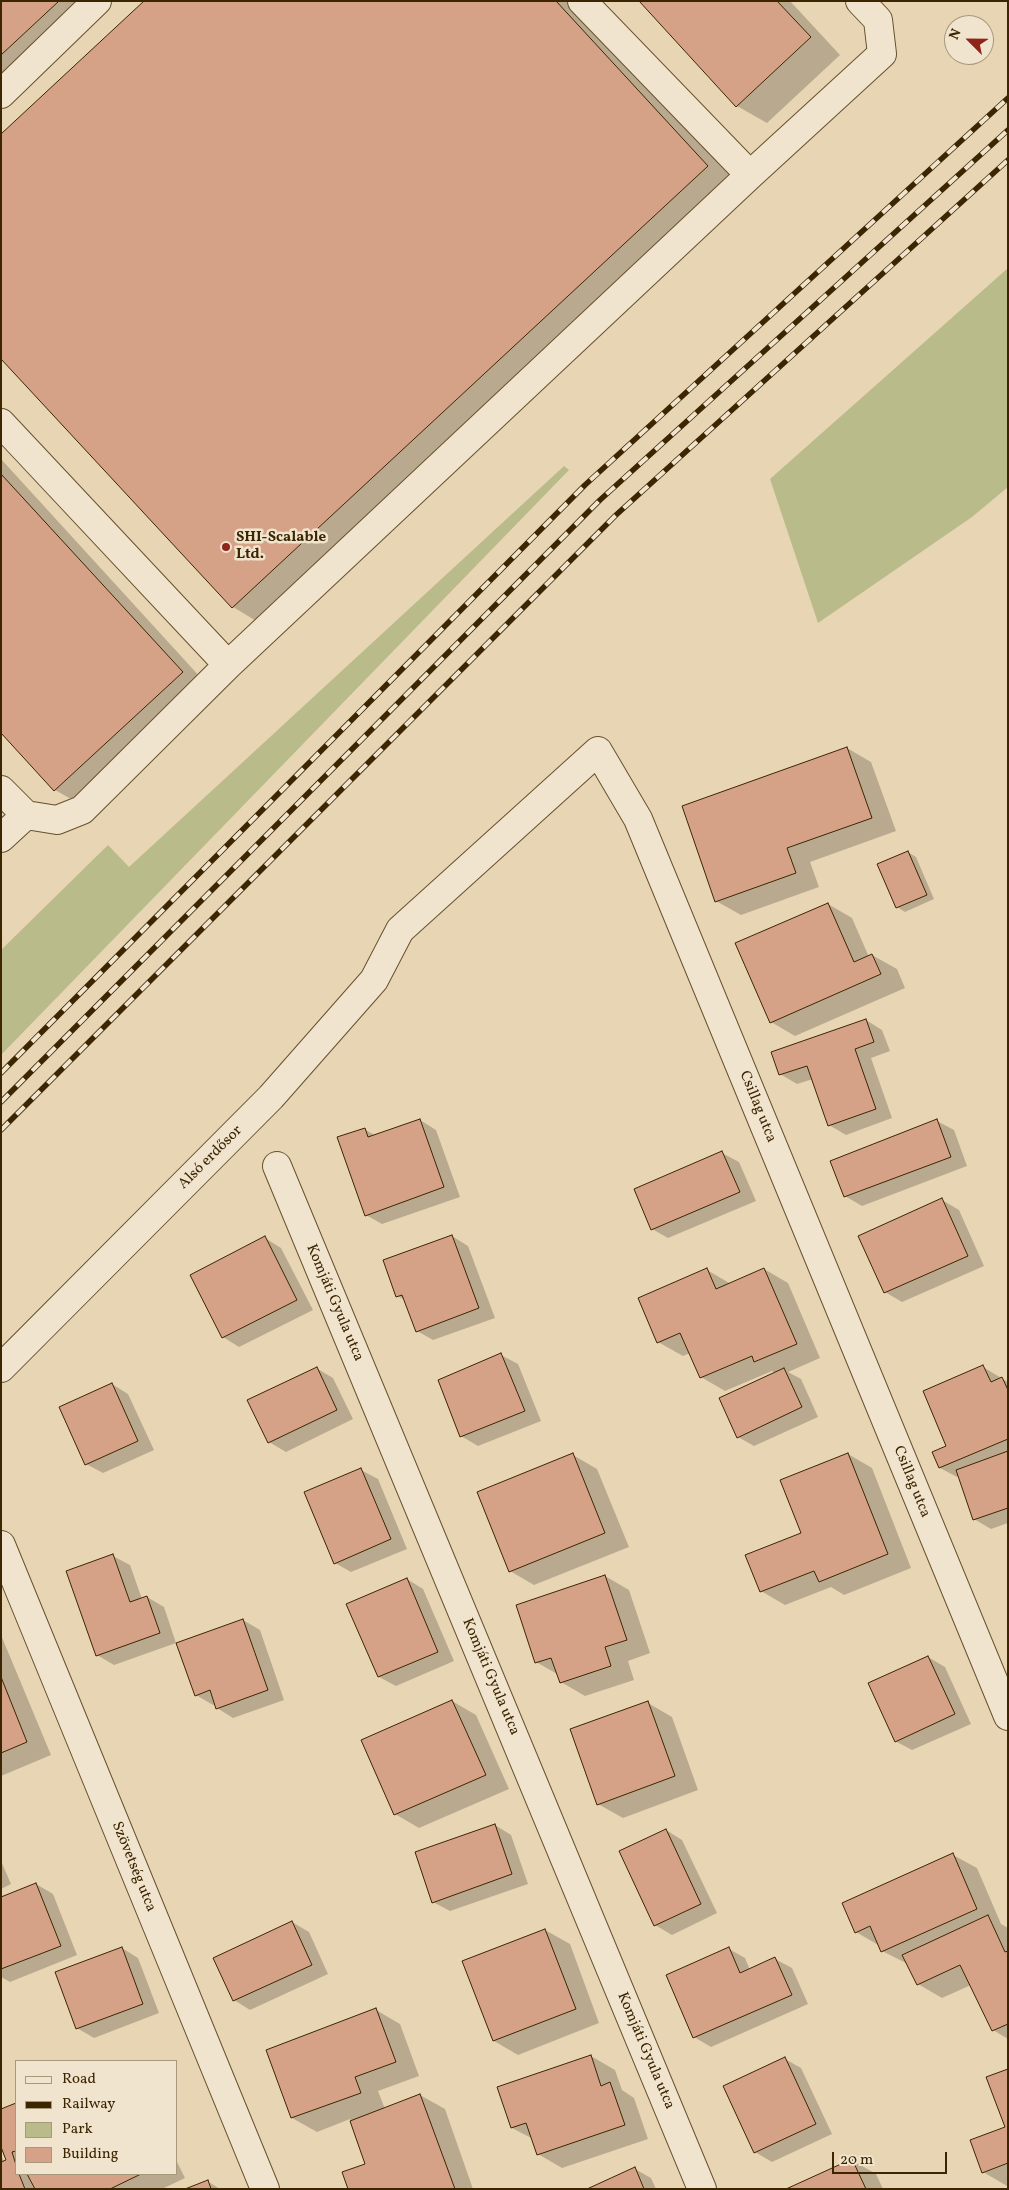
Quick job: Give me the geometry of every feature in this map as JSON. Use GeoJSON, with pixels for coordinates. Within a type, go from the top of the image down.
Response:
{"type":"FeatureCollection","features":[{"type":"Feature","properties":{"kind":"street"},"geometry":{"type":"LineString","coordinates":[[1,94],[98,1]]}},
{"type":"Feature","properties":{"kind":"street"},"geometry":{"type":"LineString","coordinates":[[582,1],[750,175]]}},
{"type":"Feature","properties":{"kind":"street"},"geometry":{"type":"LineString","coordinates":[[1,790],[26,815],[57,820],[82,810],[228,665],[750,175],[882,54],[878,20],[860,1]]}},
{"type":"Feature","properties":{"kind":"street"},"geometry":{"type":"LineString","coordinates":[[1,422],[228,665]]}},
{"type":"Feature","properties":{"kind":"street","name":"Csillag utca"},"geometry":{"type":"LineString","coordinates":[[400,930],[598,751],[638,820],[1008,1716]]}},
{"type":"Feature","properties":{"kind":"street"},"geometry":{"type":"LineString","coordinates":[[1,838],[26,815]]}},
{"type":"Feature","properties":{"kind":"street","name":"Alsó erdősor"},"geometry":{"type":"LineString","coordinates":[[1,1368],[271,1097],[374,980],[400,930]]}},
{"type":"Feature","properties":{"kind":"street","name":"Komjáti Gyula utca"},"geometry":{"type":"LineString","coordinates":[[277,1166],[702,2189]]}},
{"type":"Feature","properties":{"kind":"street","name":"Szövetség utca"},"geometry":{"type":"LineString","coordinates":[[1,1545],[265,2189]]}},
{"type":"Feature","properties":{"kind":"green space"},"geometry":{"type":"Polygon","coordinates":[[[1008,268],[1008,487],[972,517],[818,623],[770,479],[1008,268]]]}},
{"type":"Feature","properties":{"kind":"green space"},"geometry":{"type":"Polygon","coordinates":[[[564,466],[569,470],[1,1055],[1,950],[108,845],[129,867],[564,466]]]}},
{"type":"Feature","properties":{"kind":"building"},"geometry":{"type":"Polygon","coordinates":[[[1,1],[59,1],[1,55],[1,1]]]}},
{"type":"Feature","properties":{"kind":"building"},"geometry":{"type":"Polygon","coordinates":[[[144,1],[556,1],[708,166],[232,608],[1,359],[1,134],[144,1]]]}},
{"type":"Feature","properties":{"kind":"building"},"geometry":{"type":"Polygon","coordinates":[[[639,1],[777,1],[811,37],[736,107],[639,1]]]}},
{"type":"Feature","properties":{"kind":"building"},"geometry":{"type":"Polygon","coordinates":[[[1,474],[183,672],[54,791],[1,733],[1,474]]]}},
{"type":"Feature","properties":{"kind":"building"},"geometry":{"type":"Polygon","coordinates":[[[847,747],[872,818],[787,848],[796,873],[715,902],[682,806],[847,747]]]}},
{"type":"Feature","properties":{"kind":"building"},"geometry":{"type":"Polygon","coordinates":[[[908,851],[927,895],[896,908],[877,864],[908,851]]]}},
{"type":"Feature","properties":{"kind":"building"},"geometry":{"type":"Polygon","coordinates":[[[828,903],[854,962],[872,954],[881,974],[770,1023],[735,943],[828,903]]]}},
{"type":"Feature","properties":{"kind":"building"},"geometry":{"type":"Polygon","coordinates":[[[866,1019],[874,1042],[855,1049],[876,1109],[828,1126],[807,1066],[779,1075],[771,1052],[866,1019]]]}},
{"type":"Feature","properties":{"kind":"building"},"geometry":{"type":"Polygon","coordinates":[[[420,1119],[444,1187],[365,1216],[337,1137],[365,1128],[368,1137],[420,1119]]]}},
{"type":"Feature","properties":{"kind":"building"},"geometry":{"type":"Polygon","coordinates":[[[937,1119],[951,1157],[844,1197],[830,1161],[937,1119]]]}},
{"type":"Feature","properties":{"kind":"building"},"geometry":{"type":"Polygon","coordinates":[[[722,1151],[740,1192],[651,1230],[634,1189],[722,1151]]]}},
{"type":"Feature","properties":{"kind":"building"},"geometry":{"type":"Polygon","coordinates":[[[942,1198],[968,1256],[884,1293],[858,1236],[942,1198]]]}},
{"type":"Feature","properties":{"kind":"building"},"geometry":{"type":"Polygon","coordinates":[[[452,1235],[479,1308],[416,1332],[402,1295],[396,1297],[383,1260],[452,1235]]]}},
{"type":"Feature","properties":{"kind":"building"},"geometry":{"type":"Polygon","coordinates":[[[265,1236],[297,1300],[222,1338],[190,1275],[265,1236]]]}},
{"type":"Feature","properties":{"kind":"building"},"geometry":{"type":"Polygon","coordinates":[[[707,1268],[716,1289],[764,1268],[797,1344],[754,1362],[752,1356],[700,1378],[680,1333],[657,1343],[638,1298],[707,1268]]]}},
{"type":"Feature","properties":{"kind":"building"},"geometry":{"type":"Polygon","coordinates":[[[501,1353],[525,1411],[460,1437],[438,1380],[501,1353]]]}},
{"type":"Feature","properties":{"kind":"building"},"geometry":{"type":"Polygon","coordinates":[[[983,1365],[991,1382],[1002,1377],[1008,1390],[1008,1439],[939,1468],[932,1452],[946,1446],[923,1391],[983,1365]]]}},
{"type":"Feature","properties":{"kind":"building"},"geometry":{"type":"Polygon","coordinates":[[[317,1367],[337,1410],[268,1443],[247,1400],[317,1367]]]}},
{"type":"Feature","properties":{"kind":"building"},"geometry":{"type":"Polygon","coordinates":[[[784,1368],[802,1407],[737,1438],[719,1398],[784,1368]]]}},
{"type":"Feature","properties":{"kind":"building"},"geometry":{"type":"Polygon","coordinates":[[[112,1383],[138,1441],[85,1465],[59,1407],[112,1383]]]}},
{"type":"Feature","properties":{"kind":"building"},"geometry":{"type":"Polygon","coordinates":[[[1008,1451],[1008,1508],[973,1520],[956,1470],[1008,1451]]]}},
{"type":"Feature","properties":{"kind":"building"},"geometry":{"type":"Polygon","coordinates":[[[573,1453],[605,1533],[509,1572],[477,1492],[573,1453]]]}},
{"type":"Feature","properties":{"kind":"building"},"geometry":{"type":"Polygon","coordinates":[[[848,1453],[888,1554],[819,1582],[814,1571],[760,1592],[745,1555],[801,1533],[780,1480],[848,1453]]]}},
{"type":"Feature","properties":{"kind":"building"},"geometry":{"type":"Polygon","coordinates":[[[361,1468],[391,1539],[334,1564],[304,1492],[361,1468]]]}},
{"type":"Feature","properties":{"kind":"building"},"geometry":{"type":"Polygon","coordinates":[[[113,1554],[130,1602],[147,1596],[160,1633],[96,1656],[66,1571],[113,1554]]]}},
{"type":"Feature","properties":{"kind":"building"},"geometry":{"type":"Polygon","coordinates":[[[605,1575],[627,1640],[605,1647],[611,1666],[560,1683],[551,1658],[535,1663],[516,1605],[605,1575]]]}},
{"type":"Feature","properties":{"kind":"building"},"geometry":{"type":"Polygon","coordinates":[[[407,1578],[438,1652],[378,1677],[346,1604],[407,1578]]]}},
{"type":"Feature","properties":{"kind":"building"},"geometry":{"type":"Polygon","coordinates":[[[243,1619],[268,1690],[216,1709],[210,1690],[195,1696],[176,1643],[243,1619]]]}},
{"type":"Feature","properties":{"kind":"building"},"geometry":{"type":"Polygon","coordinates":[[[928,1656],[955,1714],[895,1742],[868,1683],[928,1656]]]}},
{"type":"Feature","properties":{"kind":"building"},"geometry":{"type":"Polygon","coordinates":[[[1,1677],[27,1742],[1,1753],[1,1677]]]}},
{"type":"Feature","properties":{"kind":"building"},"geometry":{"type":"Polygon","coordinates":[[[452,1700],[486,1775],[394,1815],[361,1740],[452,1700]]]}},
{"type":"Feature","properties":{"kind":"building"},"geometry":{"type":"Polygon","coordinates":[[[648,1701],[675,1776],[597,1805],[570,1729],[648,1701]]]}},
{"type":"Feature","properties":{"kind":"building"},"geometry":{"type":"Polygon","coordinates":[[[495,1824],[512,1874],[432,1903],[415,1852],[495,1824]]]}},
{"type":"Feature","properties":{"kind":"building"},"geometry":{"type":"Polygon","coordinates":[[[666,1829],[701,1904],[654,1926],[619,1851],[666,1829]]]}},
{"type":"Feature","properties":{"kind":"building"},"geometry":{"type":"Polygon","coordinates":[[[953,1853],[977,1909],[881,1952],[870,1926],[855,1933],[842,1903],[953,1853]]]}},
{"type":"Feature","properties":{"kind":"building"},"geometry":{"type":"Polygon","coordinates":[[[36,1883],[61,1946],[1,1969],[1,1897],[36,1883]]]}},
{"type":"Feature","properties":{"kind":"building"},"geometry":{"type":"Polygon","coordinates":[[[988,1915],[1005,1952],[1008,1951],[1008,2024],[992,2031],[960,1965],[917,1985],[902,1955],[988,1915]]]}},
{"type":"Feature","properties":{"kind":"building"},"geometry":{"type":"Polygon","coordinates":[[[292,1921],[312,1965],[233,2001],[213,1958],[292,1921]]]}},
{"type":"Feature","properties":{"kind":"building"},"geometry":{"type":"Polygon","coordinates":[[[545,1929],[576,2009],[493,2041],[462,1961],[545,1929]]]}},
{"type":"Feature","properties":{"kind":"building"},"geometry":{"type":"Polygon","coordinates":[[[122,1947],[143,2004],[76,2029],[55,1972],[122,1947]]]}},
{"type":"Feature","properties":{"kind":"building"},"geometry":{"type":"Polygon","coordinates":[[[729,1947],[740,1973],[775,1957],[792,1995],[693,2038],[666,1975],[729,1947]]]}},
{"type":"Feature","properties":{"kind":"building"},"geometry":{"type":"Polygon","coordinates":[[[376,2008],[396,2062],[355,2077],[361,2093],[291,2118],[266,2050],[376,2008]]]}},
{"type":"Feature","properties":{"kind":"building"},"geometry":{"type":"Polygon","coordinates":[[[591,2055],[601,2086],[610,2082],[625,2125],[537,2155],[526,2123],[511,2128],[497,2087],[591,2055]]]}},
{"type":"Feature","properties":{"kind":"building"},"geometry":{"type":"Polygon","coordinates":[[[785,2057],[816,2124],[754,2153],[723,2086],[785,2057]]]}},
{"type":"Feature","properties":{"kind":"building"},"geometry":{"type":"Polygon","coordinates":[[[1008,2069],[1008,2163],[982,2173],[970,2140],[1005,2127],[986,2077],[1008,2069]]]}},
{"type":"Feature","properties":{"kind":"building"},"geometry":{"type":"Polygon","coordinates":[[[420,2094],[455,2189],[348,2189],[342,2172],[365,2164],[350,2121],[420,2094]]]}},
{"type":"Feature","properties":{"kind":"building"},"geometry":{"type":"Polygon","coordinates":[[[15,2103],[15,2151],[12,2152],[15,2162],[15,2175],[19,2175],[25,2189],[1,2189],[1,2162],[6,2160],[1,2147],[1,2109],[15,2103]]]}},
{"type":"Feature","properties":{"kind":"building"},"geometry":{"type":"Polygon","coordinates":[[[852,2159],[866,2189],[786,2189],[852,2159]]]}},
{"type":"Feature","properties":{"kind":"building"},"geometry":{"type":"Polygon","coordinates":[[[635,2167],[644,2189],[587,2189],[635,2167]]]}},
{"type":"Feature","properties":{"kind":"building"},"geometry":{"type":"Polygon","coordinates":[[[28,2175],[139,2175],[110,2189],[35,2189],[28,2175]]]}},
{"type":"Feature","properties":{"kind":"building"},"geometry":{"type":"Polygon","coordinates":[[[208,2180],[211,2189],[185,2189],[208,2180]]]}},
{"type":"Feature","properties":{"kind":"railway"},"geometry":{"type":"LineString","coordinates":[[1,1073],[585,485],[1008,98]]}},
{"type":"Feature","properties":{"kind":"railway"},"geometry":{"type":"LineString","coordinates":[[1,1102],[600,500],[1008,130]]}},
{"type":"Feature","properties":{"kind":"railway"},"geometry":{"type":"LineString","coordinates":[[1,1130],[616,515],[1008,160]]}},
{"type":"Feature","properties":{"kind":"place","name":"SHI-Scalable Ltd."},"geometry":{"type":"Point","coordinates":[226,547]}}]}
